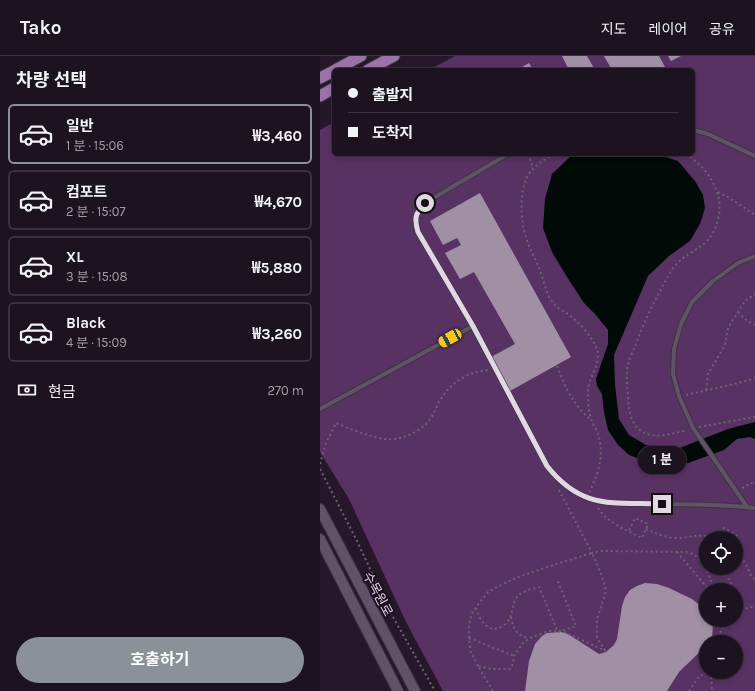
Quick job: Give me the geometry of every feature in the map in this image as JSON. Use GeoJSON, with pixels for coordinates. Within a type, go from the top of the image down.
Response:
{"type":"FeatureCollection","features":[{"type":"Feature","properties":{"kind":"main road"},"geometry":{"type":"LineString","coordinates":[[339,68],[361,56]]}},
{"type":"Feature","properties":{"kind":"main road"},"geometry":{"type":"LineString","coordinates":[[372,68],[394,56]]}},
{"type":"Feature","properties":{"kind":"main road"},"geometry":{"type":"LineString","coordinates":[[320,78],[332,72]]}},
{"type":"Feature","properties":{"kind":"main road"},"geometry":{"type":"LineString","coordinates":[[320,96],[332,89]]}},
{"type":"Feature","properties":{"kind":"street","name":"수목원로"},"geometry":{"type":"LineString","coordinates":[[320,509],[415,691]]}},
{"type":"Feature","properties":{"kind":"street","name":"수목원로"},"geometry":{"type":"LineString","coordinates":[[320,539],[398,691]]}},
{"type":"Feature","properties":{"kind":"lane"},"geometry":{"type":"LineString","coordinates":[[695,131],[708,134],[755,156]]}},
{"type":"Feature","properties":{"kind":"lane"},"geometry":{"type":"LineString","coordinates":[[505,156],[425,203],[418,211],[415,220],[418,232],[473,326],[547,466],[562,483],[586,498],[608,504],[755,508]]}},
{"type":"Feature","properties":{"kind":"lane"},"geometry":{"type":"LineString","coordinates":[[747,507],[693,428],[679,396],[673,374],[674,349],[681,324],[692,302],[713,281],[738,263],[755,256]]}},
{"type":"Feature","properties":{"kind":"lane"},"geometry":{"type":"LineString","coordinates":[[320,409],[473,326]]}},
{"type":"Feature","properties":{"kind":"path"},"geometry":{"type":"LineString","coordinates":[[529,156],[533,168]]}},
{"type":"Feature","properties":{"kind":"path"},"geometry":{"type":"LineString","coordinates":[[551,156],[533,168],[528,176],[522,201],[524,228],[527,242],[538,263],[550,298],[554,304],[570,315],[597,348],[598,362],[594,368],[588,388],[588,404],[592,421],[598,433],[601,453],[599,470],[586,498]]}},
{"type":"Feature","properties":{"kind":"path"},"geometry":{"type":"LineString","coordinates":[[688,156],[701,167],[713,181],[718,192],[719,216],[714,230],[704,244],[681,260],[672,269],[651,307],[628,365],[627,384],[631,418],[637,429],[655,436],[672,434],[693,428],[755,417]]}},
{"type":"Feature","properties":{"kind":"path"},"geometry":{"type":"LineString","coordinates":[[718,192],[731,198],[755,215]]}},
{"type":"Feature","properties":{"kind":"path"},"geometry":{"type":"LineString","coordinates":[[706,390],[708,374],[725,345],[728,328],[745,301],[755,294]]}},
{"type":"Feature","properties":{"kind":"path"},"geometry":{"type":"LineString","coordinates":[[738,312],[746,320],[755,325]]}},
{"type":"Feature","properties":{"kind":"path"},"geometry":{"type":"LineString","coordinates":[[557,366],[573,401],[580,411],[592,421]]}},
{"type":"Feature","properties":{"kind":"path"},"geometry":{"type":"LineString","coordinates":[[320,464],[326,443],[336,424],[385,439],[405,436],[416,432],[425,425],[442,398],[454,383],[481,371],[496,370]]}},
{"type":"Feature","properties":{"kind":"path"},"geometry":{"type":"LineString","coordinates":[[679,396],[719,388],[755,378]]}},
{"type":"Feature","properties":{"kind":"path"},"geometry":{"type":"LineString","coordinates":[[320,469],[390,610],[435,691]]}},
{"type":"Feature","properties":{"kind":"path"},"geometry":{"type":"LineString","coordinates":[[736,492],[755,481]]}},
{"type":"Feature","properties":{"kind":"path"},"geometry":{"type":"LineString","coordinates":[[478,666],[491,669],[510,669],[513,664],[514,656],[523,643],[530,638],[549,632],[562,631],[606,652],[597,638],[597,619],[606,591],[602,576],[592,553],[557,486]]}},
{"type":"Feature","properties":{"kind":"path"},"geometry":{"type":"LineString","coordinates":[[597,501],[598,508],[603,515],[621,528],[642,538],[648,524],[635,518],[629,531]]}},
{"type":"Feature","properties":{"kind":"path"},"geometry":{"type":"LineString","coordinates":[[646,529],[664,536],[676,538],[699,536]]}},
{"type":"Feature","properties":{"kind":"path"},"geometry":{"type":"LineString","coordinates":[[493,691],[471,653],[469,624],[473,611],[488,592],[503,584],[550,566],[602,551],[686,552],[699,558],[704,565],[711,580],[711,583]]}},
{"type":"Feature","properties":{"kind":"path"},"geometry":{"type":"LineString","coordinates":[[676,552],[704,583]]}},
{"type":"Feature","properties":{"kind":"path"},"geometry":{"type":"LineString","coordinates":[[743,558],[755,580]]}},
{"type":"Feature","properties":{"kind":"path"},"geometry":{"type":"LineString","coordinates":[[725,575],[731,583]]}},
{"type":"Feature","properties":{"kind":"path"},"geometry":{"type":"LineString","coordinates":[[475,608],[480,619],[488,627],[502,627],[508,622],[511,616],[514,601],[518,596],[539,587],[558,632],[576,626],[557,579]]}},
{"type":"Feature","properties":{"kind":"path"},"geometry":{"type":"LineString","coordinates":[[743,609],[755,606]]}},
{"type":"Feature","properties":{"kind":"path"},"geometry":{"type":"LineString","coordinates":[[511,616],[513,627],[516,631],[525,638],[530,638]]}},
{"type":"Feature","properties":{"kind":"path"},"geometry":{"type":"LineString","coordinates":[[469,638],[514,656]]}},
{"type":"Feature","properties":{"kind":"path"},"geometry":{"type":"LineString","coordinates":[[689,691],[699,677]]}},
{"type":"Feature","properties":{"kind":"path"},"geometry":{"type":"LineString","coordinates":[[711,679],[712,691]]}},
{"type":"Feature","properties":{"kind":"shaded area"},"geometry":{"type":"Polygon","coordinates":[[[455,56],[755,56],[755,691],[443,691],[406,622],[349,499],[320,452],[320,130],[332,123],[332,156],[695,156],[695,68],[433,68],[455,56]]]}},
{"type":"Feature","properties":{"kind":"shaded area"},"geometry":{"type":"Polygon","coordinates":[[[571,156],[663,156],[678,161],[695,181],[703,195],[705,208],[700,224],[690,241],[669,256],[648,276],[614,355],[615,385],[619,419],[629,435],[646,445],[677,449],[728,429],[755,422],[755,439],[750,437],[737,439],[724,450],[680,466],[658,465],[645,461],[629,455],[618,445],[608,430],[602,394],[597,386],[596,379],[608,344],[608,330],[584,303],[567,277],[552,252],[543,228],[545,199],[552,174],[571,156]]]}},
{"type":"Feature","properties":{"kind":"building"},"geometry":{"type":"Polygon","coordinates":[[[562,56],[587,56],[594,68],[568,68],[562,56]]]}},
{"type":"Feature","properties":{"kind":"building"},"geometry":{"type":"Polygon","coordinates":[[[604,56],[659,56],[665,67],[663,68],[611,68],[604,56]]]}},
{"type":"Feature","properties":{"kind":"building"},"geometry":{"type":"Polygon","coordinates":[[[668,56],[681,56],[671,61],[668,56]]]}},
{"type":"Feature","properties":{"kind":"building"},"geometry":{"type":"Polygon","coordinates":[[[529,63],[532,68],[520,68],[529,63]]]}},
{"type":"Feature","properties":{"kind":"building"},"geometry":{"type":"Polygon","coordinates":[[[480,193],[571,357],[510,391],[491,357],[515,344],[474,272],[460,279],[445,253],[461,245],[457,238],[443,245],[430,221],[480,193]]]}},
{"type":"Feature","properties":{"kind":"building"},"geometry":{"type":"Polygon","coordinates":[[[645,583],[657,584],[692,599],[699,604],[699,627],[713,627],[712,635],[699,635],[699,653],[679,672],[667,691],[525,691],[529,661],[535,644],[542,636],[547,633],[561,632],[568,634],[599,654],[606,652],[614,645],[617,639],[622,606],[625,597],[630,590],[645,583]]]}},
{"type":"Feature","properties":{"kind":"route"},"geometry":{"type":"LineString","coordinates":[[425,203],[418,211],[415,220],[418,232],[473,326],[524,424],[553,475],[562,483],[586,498],[608,504],[662,504]]}}]}
